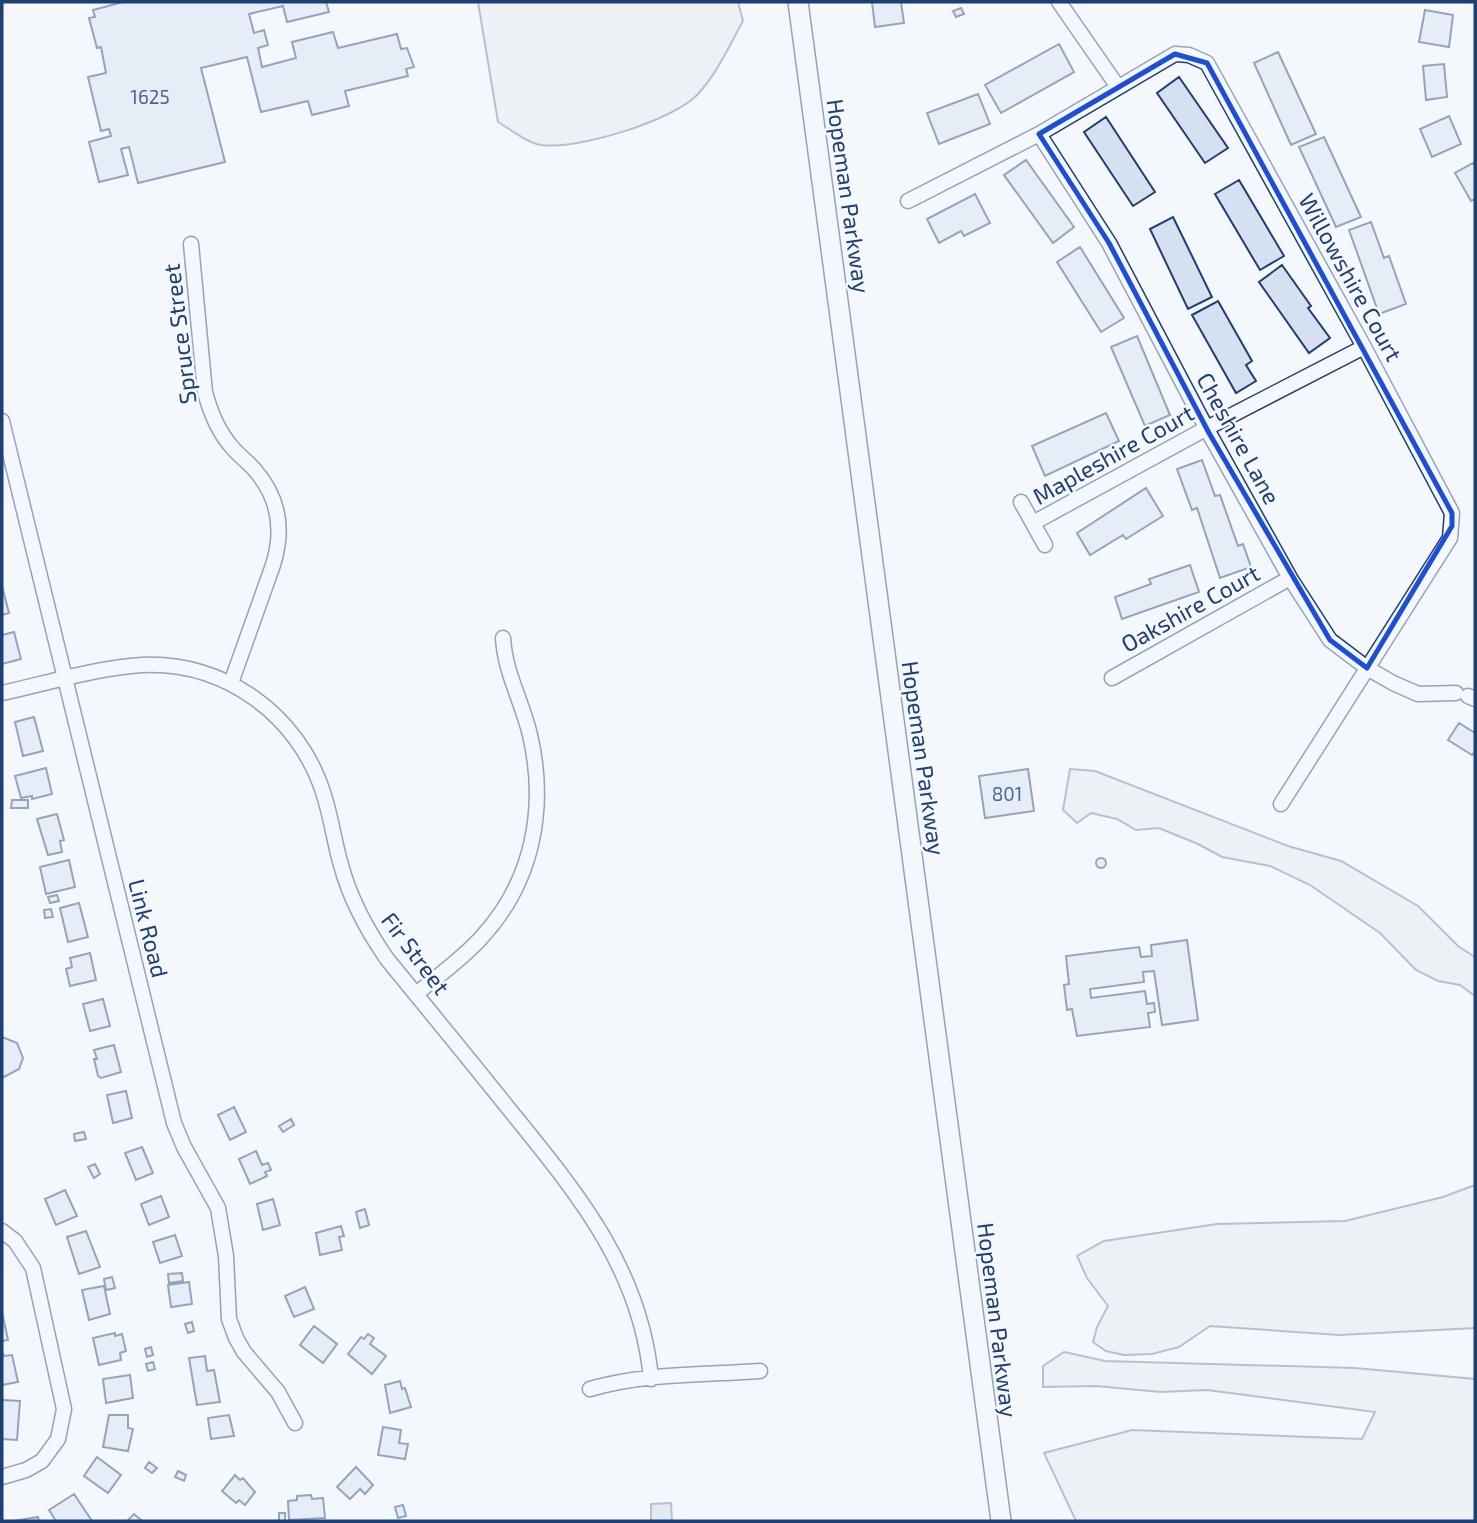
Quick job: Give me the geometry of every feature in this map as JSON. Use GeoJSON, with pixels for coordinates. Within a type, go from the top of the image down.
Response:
{"type":"FeatureCollection","features":[{"type":"Feature","properties":{"kind":"main road","name":"Hopeman Parkway"},"geometry":{"type":"LineString","coordinates":[[798,2],[1001,1521]]}},
{"type":"Feature","properties":{"kind":"street"},"geometry":{"type":"LineString","coordinates":[[1059,2],[1118,87]]}},
{"type":"Feature","properties":{"kind":"street","name":"Willowshire Court"},"geometry":{"type":"LineString","coordinates":[[908,201],[1039,134],[1175,54],[1189,55],[1207,63],[1452,513],[1450,538],[1281,804]]}},
{"type":"Feature","properties":{"kind":"street","name":"Cheshire Lane"},"geometry":{"type":"LineString","coordinates":[[1039,134],[1109,243],[1290,578],[1330,640],[1367,668],[1418,694],[1467,696]]}},
{"type":"Feature","properties":{"kind":"street","name":"Spruce Street"},"geometry":{"type":"LineString","coordinates":[[191,244],[208,404],[231,446],[264,481],[272,496],[280,529],[273,565],[231,683]]}},
{"type":"Feature","properties":{"kind":"street","name":"Mapleshire Court"},"geometry":{"type":"LineString","coordinates":[[1033,523],[1207,428],[1364,347]]}},
{"type":"Feature","properties":{"kind":"street","name":"Link Road"},"geometry":{"type":"LineString","coordinates":[[2,421],[174,1123],[184,1147],[218,1208],[226,1256],[229,1319],[244,1352],[278,1392],[295,1423]]}},
{"type":"Feature","properties":{"kind":"street"},"geometry":{"type":"LineString","coordinates":[[1021,502],[1045,545]]}},
{"type":"Feature","properties":{"kind":"street","name":"Oakshire Court"},"geometry":{"type":"LineString","coordinates":[[1112,678],[1290,578]]}},
{"type":"Feature","properties":{"kind":"street"},"geometry":{"type":"LineString","coordinates":[[416,994],[480,940],[497,920],[525,869],[533,844],[538,813],[535,757],[529,730],[506,664],[503,638]]}},
{"type":"Feature","properties":{"kind":"street","name":"Fir Street"},"geometry":{"type":"LineString","coordinates":[[2,694],[111,668],[167,666],[196,671],[231,683],[269,708],[288,727],[304,749],[324,794],[341,864],[359,914],[387,959],[582,1200],[622,1269],[635,1300],[644,1332],[651,1379]]}},
{"type":"Feature","properties":{"kind":"street"},"geometry":{"type":"LineString","coordinates":[[2,1231],[15,1241],[33,1268],[64,1409],[58,1439],[42,1461],[26,1470],[2,1477]]}},
{"type":"Feature","properties":{"kind":"street"},"geometry":{"type":"LineString","coordinates":[[590,1390],[622,1382],[760,1371]]}},
{"type":"Feature","properties":{"kind":"highlighted area"},"geometry":{"type":"Polygon","coordinates":[[[1175,54],[1207,63],[1452,513],[1452,526],[1367,668],[1330,640],[1209,433],[1109,243],[1039,134],[1175,54]]]}},
{"type":"Feature","properties":{"kind":"shaded area"},"geometry":{"type":"Polygon","coordinates":[[[478,2],[738,2],[743,21],[711,78],[685,105],[623,132],[577,143],[541,145],[524,139],[498,122],[478,2]]]}},
{"type":"Feature","properties":{"kind":"shaded area"},"geometry":{"type":"Polygon","coordinates":[[[1070,769],[1095,771],[1288,846],[1341,861],[1418,906],[1458,946],[1475,957],[1475,996],[1460,985],[1438,981],[1416,970],[1380,933],[1310,885],[1270,866],[1222,857],[1159,828],[1136,830],[1117,819],[1091,813],[1077,823],[1063,810],[1070,769]]]}},
{"type":"Feature","properties":{"kind":"shaded area"},"geometry":{"type":"Polygon","coordinates":[[[1475,1185],[1475,1328],[1339,1335],[1210,1326],[1179,1347],[1152,1354],[1124,1355],[1106,1351],[1093,1342],[1108,1306],[1087,1278],[1077,1256],[1104,1241],[1217,1224],[1345,1221],[1443,1197],[1475,1185]]]}},
{"type":"Feature","properties":{"kind":"shaded area"},"geometry":{"type":"Polygon","coordinates":[[[1064,1352],[1105,1361],[1355,1368],[1475,1379],[1475,1521],[1076,1521],[1044,1453],[1132,1430],[1362,1439],[1375,1412],[1207,1390],[1161,1392],[1096,1386],[1043,1387],[1043,1366],[1064,1352]]]}},
{"type":"Feature","properties":{"kind":"shaded area"},"geometry":{"type":"Polygon","coordinates":[[[671,1503],[672,1521],[651,1521],[651,1504],[671,1503]]]}},
{"type":"Feature","properties":{"kind":"building"},"geometry":{"type":"Polygon","coordinates":[[[123,2],[326,2],[329,12],[287,22],[283,6],[249,14],[254,33],[264,30],[268,45],[258,48],[262,67],[296,58],[292,42],[333,32],[338,48],[397,34],[401,49],[407,48],[414,67],[406,69],[408,76],[345,91],[349,106],[312,115],[308,101],[261,112],[247,57],[201,68],[225,162],[138,183],[129,147],[121,149],[128,175],[99,182],[89,142],[111,136],[109,129],[101,131],[88,77],[106,73],[101,47],[97,48],[89,18],[95,17],[93,10],[123,2]]]}},
{"type":"Feature","properties":{"kind":"building"},"geometry":{"type":"Polygon","coordinates":[[[872,2],[901,2],[904,23],[875,27],[872,2]]]}},
{"type":"Feature","properties":{"kind":"building"},"geometry":{"type":"Polygon","coordinates":[[[961,8],[964,14],[956,17],[953,11],[961,8]]]}},
{"type":"Feature","properties":{"kind":"building"},"geometry":{"type":"Polygon","coordinates":[[[1425,10],[1453,15],[1449,47],[1419,42],[1425,10]]]}},
{"type":"Feature","properties":{"kind":"building"},"geometry":{"type":"Polygon","coordinates":[[[1059,44],[1074,72],[1001,113],[985,85],[1059,44]]]}},
{"type":"Feature","properties":{"kind":"building"},"geometry":{"type":"Polygon","coordinates":[[[1278,52],[1316,134],[1291,145],[1254,63],[1278,52]]]}},
{"type":"Feature","properties":{"kind":"building"},"geometry":{"type":"Polygon","coordinates":[[[1444,64],[1447,97],[1426,100],[1423,66],[1444,64]]]}},
{"type":"Feature","properties":{"kind":"building"},"geometry":{"type":"Polygon","coordinates":[[[1179,77],[1228,148],[1205,163],[1157,93],[1179,77]]]}},
{"type":"Feature","properties":{"kind":"building"},"geometry":{"type":"Polygon","coordinates":[[[978,94],[990,124],[939,144],[927,113],[978,94]]]}},
{"type":"Feature","properties":{"kind":"building"},"geometry":{"type":"Polygon","coordinates":[[[1449,116],[1461,144],[1432,157],[1420,129],[1449,116]]]}},
{"type":"Feature","properties":{"kind":"building"},"geometry":{"type":"Polygon","coordinates":[[[1106,117],[1155,192],[1133,206],[1084,132],[1106,117]]]}},
{"type":"Feature","properties":{"kind":"building"},"geometry":{"type":"Polygon","coordinates":[[[1324,137],[1361,217],[1336,227],[1299,147],[1324,137]]]}},
{"type":"Feature","properties":{"kind":"building"},"geometry":{"type":"Polygon","coordinates":[[[1026,160],[1074,227],[1053,243],[1004,175],[1026,160]]]}},
{"type":"Feature","properties":{"kind":"building"},"geometry":{"type":"Polygon","coordinates":[[[1473,163],[1475,199],[1471,201],[1455,173],[1473,163]]]}},
{"type":"Feature","properties":{"kind":"building"},"geometry":{"type":"Polygon","coordinates":[[[1239,180],[1284,256],[1260,270],[1215,194],[1239,180]]]}},
{"type":"Feature","properties":{"kind":"building"},"geometry":{"type":"Polygon","coordinates":[[[975,194],[990,223],[964,236],[961,231],[939,243],[927,219],[975,194]]]}},
{"type":"Feature","properties":{"kind":"building"},"geometry":{"type":"Polygon","coordinates":[[[1173,217],[1212,297],[1188,309],[1150,229],[1173,217]]]}},
{"type":"Feature","properties":{"kind":"building"},"geometry":{"type":"Polygon","coordinates":[[[1371,222],[1384,258],[1389,256],[1406,304],[1379,314],[1349,230],[1371,222]]]}},
{"type":"Feature","properties":{"kind":"building"},"geometry":{"type":"Polygon","coordinates":[[[1080,247],[1124,318],[1101,332],[1057,262],[1080,247]]]}},
{"type":"Feature","properties":{"kind":"building"},"geometry":{"type":"Polygon","coordinates":[[[1282,265],[1330,338],[1309,353],[1259,282],[1282,265]]]}},
{"type":"Feature","properties":{"kind":"building"},"geometry":{"type":"Polygon","coordinates":[[[1218,301],[1252,361],[1246,365],[1256,381],[1236,393],[1192,315],[1218,301]]]}},
{"type":"Feature","properties":{"kind":"building"},"geometry":{"type":"Polygon","coordinates":[[[1137,336],[1170,415],[1145,426],[1111,347],[1137,336]]]}},
{"type":"Feature","properties":{"kind":"building"},"geometry":{"type":"Polygon","coordinates":[[[1106,413],[1119,441],[1045,476],[1032,446],[1106,413]]]}},
{"type":"Feature","properties":{"kind":"building"},"geometry":{"type":"Polygon","coordinates":[[[1202,460],[1215,496],[1220,495],[1238,546],[1243,544],[1251,567],[1220,578],[1197,508],[1192,510],[1177,469],[1202,460]]]}},
{"type":"Feature","properties":{"kind":"building"},"geometry":{"type":"Polygon","coordinates":[[[1146,488],[1163,516],[1126,539],[1123,535],[1090,555],[1077,533],[1146,488]]]}},
{"type":"Feature","properties":{"kind":"building"},"geometry":{"type":"Polygon","coordinates":[[[1190,565],[1199,592],[1122,619],[1115,597],[1151,584],[1149,579],[1190,565]]]}},
{"type":"Feature","properties":{"kind":"building"},"geometry":{"type":"Polygon","coordinates":[[[2,586],[9,613],[2,615],[2,586]]]}},
{"type":"Feature","properties":{"kind":"building"},"geometry":{"type":"Polygon","coordinates":[[[14,632],[21,659],[2,664],[2,635],[14,632]]]}},
{"type":"Feature","properties":{"kind":"building"},"geometry":{"type":"Polygon","coordinates":[[[34,717],[43,751],[23,756],[15,722],[34,717]]]}},
{"type":"Feature","properties":{"kind":"building"},"geometry":{"type":"Polygon","coordinates":[[[1459,723],[1475,733],[1475,751],[1472,755],[1448,740],[1459,723]]]}},
{"type":"Feature","properties":{"kind":"building"},"geometry":{"type":"Polygon","coordinates":[[[46,768],[52,794],[32,799],[32,796],[21,798],[15,776],[46,768]]]}},
{"type":"Feature","properties":{"kind":"building"},"geometry":{"type":"Polygon","coordinates":[[[1028,769],[1034,811],[985,818],[979,776],[1028,769]]]}},
{"type":"Feature","properties":{"kind":"building"},"geometry":{"type":"Polygon","coordinates":[[[12,800],[28,800],[28,808],[11,808],[12,800]]]}},
{"type":"Feature","properties":{"kind":"building"},"geometry":{"type":"Polygon","coordinates":[[[57,814],[64,840],[60,841],[62,852],[48,855],[37,819],[57,814]]]}},
{"type":"Feature","properties":{"kind":"building"},"geometry":{"type":"Polygon","coordinates":[[[1101,858],[1105,859],[1105,867],[1101,868],[1097,867],[1096,863],[1097,859],[1101,858]]]}},
{"type":"Feature","properties":{"kind":"building"},"geometry":{"type":"Polygon","coordinates":[[[69,860],[75,887],[46,894],[40,867],[69,860]]]}},
{"type":"Feature","properties":{"kind":"building"},"geometry":{"type":"Polygon","coordinates":[[[57,895],[59,901],[50,903],[48,897],[57,895]]]}},
{"type":"Feature","properties":{"kind":"building"},"geometry":{"type":"Polygon","coordinates":[[[79,903],[88,937],[68,942],[60,908],[79,903]]]}},
{"type":"Feature","properties":{"kind":"building"},"geometry":{"type":"Polygon","coordinates":[[[51,909],[53,917],[45,918],[44,910],[51,909]]]}},
{"type":"Feature","properties":{"kind":"building"},"geometry":{"type":"Polygon","coordinates":[[[1187,940],[1198,1020],[1162,1025],[1154,971],[1143,972],[1144,982],[1090,989],[1091,998],[1145,991],[1147,1004],[1154,1003],[1155,1012],[1148,1013],[1150,1027],[1077,1036],[1072,1009],[1067,1010],[1064,985],[1069,984],[1066,956],[1139,947],[1141,957],[1152,956],[1151,945],[1187,940]]]}},
{"type":"Feature","properties":{"kind":"building"},"geometry":{"type":"Polygon","coordinates":[[[90,953],[96,980],[70,986],[66,969],[72,967],[70,958],[90,953]]]}},
{"type":"Feature","properties":{"kind":"building"},"geometry":{"type":"Polygon","coordinates":[[[103,999],[110,1026],[90,1031],[83,1004],[103,999]]]}},
{"type":"Feature","properties":{"kind":"building"},"geometry":{"type":"Polygon","coordinates":[[[2,1037],[17,1043],[23,1058],[19,1069],[4,1077],[2,1077],[2,1037]]]}},
{"type":"Feature","properties":{"kind":"building"},"geometry":{"type":"Polygon","coordinates":[[[114,1045],[121,1072],[101,1078],[98,1076],[94,1050],[114,1045]]]}},
{"type":"Feature","properties":{"kind":"building"},"geometry":{"type":"Polygon","coordinates":[[[126,1091],[132,1118],[113,1123],[107,1095],[126,1091]]]}},
{"type":"Feature","properties":{"kind":"building"},"geometry":{"type":"Polygon","coordinates":[[[234,1107],[246,1132],[230,1140],[218,1115],[234,1107]]]}},
{"type":"Feature","properties":{"kind":"building"},"geometry":{"type":"Polygon","coordinates":[[[291,1119],[294,1125],[283,1132],[279,1126],[291,1119]]]}},
{"type":"Feature","properties":{"kind":"building"},"geometry":{"type":"Polygon","coordinates":[[[84,1132],[86,1139],[75,1141],[74,1134],[84,1132]]]}},
{"type":"Feature","properties":{"kind":"building"},"geometry":{"type":"Polygon","coordinates":[[[142,1147],[153,1173],[136,1180],[125,1153],[142,1147]]]}},
{"type":"Feature","properties":{"kind":"building"},"geometry":{"type":"Polygon","coordinates":[[[256,1151],[262,1165],[268,1163],[271,1170],[265,1172],[267,1176],[250,1184],[239,1159],[256,1151]]]}},
{"type":"Feature","properties":{"kind":"building"},"geometry":{"type":"Polygon","coordinates":[[[95,1164],[100,1174],[94,1178],[88,1167],[95,1164]]]}},
{"type":"Feature","properties":{"kind":"building"},"geometry":{"type":"Polygon","coordinates":[[[65,1190],[77,1216],[56,1225],[45,1199],[65,1190]]]}},
{"type":"Feature","properties":{"kind":"building"},"geometry":{"type":"Polygon","coordinates":[[[161,1196],[169,1217],[149,1225],[141,1204],[161,1196]]]}},
{"type":"Feature","properties":{"kind":"building"},"geometry":{"type":"Polygon","coordinates":[[[273,1199],[280,1225],[263,1230],[257,1204],[273,1199]]]}},
{"type":"Feature","properties":{"kind":"building"},"geometry":{"type":"Polygon","coordinates":[[[365,1209],[369,1225],[360,1228],[356,1212],[365,1209]]]}},
{"type":"Feature","properties":{"kind":"building"},"geometry":{"type":"Polygon","coordinates":[[[341,1226],[344,1236],[339,1237],[342,1250],[320,1255],[316,1233],[341,1226]]]}},
{"type":"Feature","properties":{"kind":"building"},"geometry":{"type":"Polygon","coordinates":[[[86,1231],[100,1267],[79,1274],[67,1237],[86,1231]]]}},
{"type":"Feature","properties":{"kind":"building"},"geometry":{"type":"Polygon","coordinates":[[[175,1235],[182,1256],[160,1263],[153,1242],[175,1235]]]}},
{"type":"Feature","properties":{"kind":"building"},"geometry":{"type":"Polygon","coordinates":[[[182,1273],[183,1281],[169,1283],[168,1274],[182,1273]]]}},
{"type":"Feature","properties":{"kind":"building"},"geometry":{"type":"Polygon","coordinates":[[[112,1277],[115,1288],[106,1290],[104,1279],[112,1277]]]}},
{"type":"Feature","properties":{"kind":"building"},"geometry":{"type":"Polygon","coordinates":[[[189,1282],[192,1304],[171,1307],[168,1285],[189,1282]]]}},
{"type":"Feature","properties":{"kind":"building"},"geometry":{"type":"Polygon","coordinates":[[[104,1286],[110,1314],[89,1320],[82,1290],[104,1286]]]}},
{"type":"Feature","properties":{"kind":"building"},"geometry":{"type":"Polygon","coordinates":[[[305,1287],[314,1309],[294,1317],[285,1296],[305,1287]]]}},
{"type":"Feature","properties":{"kind":"building"},"geometry":{"type":"Polygon","coordinates":[[[2,1312],[8,1340],[2,1341],[2,1312]]]}},
{"type":"Feature","properties":{"kind":"building"},"geometry":{"type":"Polygon","coordinates":[[[192,1322],[194,1331],[188,1333],[185,1324],[192,1322]]]}},
{"type":"Feature","properties":{"kind":"building"},"geometry":{"type":"Polygon","coordinates":[[[314,1326],[337,1344],[323,1363],[300,1345],[314,1326]]]}},
{"type":"Feature","properties":{"kind":"building"},"geometry":{"type":"Polygon","coordinates":[[[115,1333],[115,1336],[122,1334],[126,1351],[120,1353],[121,1360],[99,1365],[93,1338],[115,1333]]]}},
{"type":"Feature","properties":{"kind":"building"},"geometry":{"type":"Polygon","coordinates":[[[368,1334],[374,1338],[370,1344],[386,1356],[372,1374],[348,1354],[361,1337],[364,1339],[368,1334]]]}},
{"type":"Feature","properties":{"kind":"building"},"geometry":{"type":"Polygon","coordinates":[[[151,1347],[153,1355],[147,1357],[145,1349],[151,1347]]]}},
{"type":"Feature","properties":{"kind":"building"},"geometry":{"type":"Polygon","coordinates":[[[2,1352],[4,1356],[12,1355],[18,1382],[2,1385],[2,1352]]]}},
{"type":"Feature","properties":{"kind":"building"},"geometry":{"type":"Polygon","coordinates":[[[205,1356],[207,1371],[214,1370],[220,1402],[197,1405],[189,1358],[205,1356]]]}},
{"type":"Feature","properties":{"kind":"building"},"geometry":{"type":"Polygon","coordinates":[[[153,1362],[155,1369],[148,1371],[146,1364],[153,1362]]]}},
{"type":"Feature","properties":{"kind":"building"},"geometry":{"type":"Polygon","coordinates":[[[130,1375],[133,1398],[106,1403],[103,1379],[130,1375]]]}},
{"type":"Feature","properties":{"kind":"building"},"geometry":{"type":"Polygon","coordinates":[[[400,1381],[411,1407],[390,1413],[385,1385],[400,1381]]]}},
{"type":"Feature","properties":{"kind":"building"},"geometry":{"type":"Polygon","coordinates":[[[2,1400],[20,1401],[17,1440],[2,1439],[2,1400]]]}},
{"type":"Feature","properties":{"kind":"building"},"geometry":{"type":"Polygon","coordinates":[[[109,1415],[128,1415],[128,1428],[133,1429],[128,1451],[103,1447],[109,1415]]]}},
{"type":"Feature","properties":{"kind":"building"},"geometry":{"type":"Polygon","coordinates":[[[229,1415],[234,1436],[211,1439],[208,1418],[229,1415]]]}},
{"type":"Feature","properties":{"kind":"building"},"geometry":{"type":"Polygon","coordinates":[[[383,1427],[401,1430],[399,1443],[408,1444],[405,1459],[378,1455],[383,1427]]]}},
{"type":"Feature","properties":{"kind":"building"},"geometry":{"type":"Polygon","coordinates":[[[97,1457],[121,1475],[108,1493],[84,1476],[97,1457]]]}},
{"type":"Feature","properties":{"kind":"building"},"geometry":{"type":"Polygon","coordinates":[[[149,1462],[157,1468],[152,1473],[145,1468],[149,1462]]]}},
{"type":"Feature","properties":{"kind":"building"},"geometry":{"type":"Polygon","coordinates":[[[356,1467],[373,1485],[365,1494],[360,1489],[350,1499],[337,1487],[356,1467]]]}},
{"type":"Feature","properties":{"kind":"building"},"geometry":{"type":"Polygon","coordinates":[[[178,1471],[186,1475],[184,1481],[175,1477],[178,1471]]]}},
{"type":"Feature","properties":{"kind":"building"},"geometry":{"type":"Polygon","coordinates":[[[235,1475],[240,1480],[243,1478],[255,1492],[245,1505],[239,1500],[236,1503],[222,1491],[235,1475]]]}},
{"type":"Feature","properties":{"kind":"building"},"geometry":{"type":"Polygon","coordinates":[[[74,1494],[92,1521],[56,1521],[49,1510],[74,1494]]]}},
{"type":"Feature","properties":{"kind":"building"},"geometry":{"type":"Polygon","coordinates":[[[311,1495],[312,1499],[323,1498],[325,1518],[289,1520],[288,1501],[297,1500],[297,1496],[311,1495]]]}},
{"type":"Feature","properties":{"kind":"building"},"geometry":{"type":"Polygon","coordinates":[[[403,1505],[406,1516],[398,1518],[395,1507],[403,1505]]]}},
{"type":"Feature","properties":{"kind":"building"},"geometry":{"type":"Polygon","coordinates":[[[279,1513],[285,1513],[285,1521],[279,1521],[279,1513]]]}},
{"type":"Feature","properties":{"kind":"building"},"geometry":{"type":"Polygon","coordinates":[[[134,1514],[142,1521],[127,1521],[134,1514]]]}},
{"type":"Feature","properties":{"kind":"building"},"geometry":{"type":"Polygon","coordinates":[[[38,1517],[39,1521],[13,1521],[38,1517]]]}}]}
